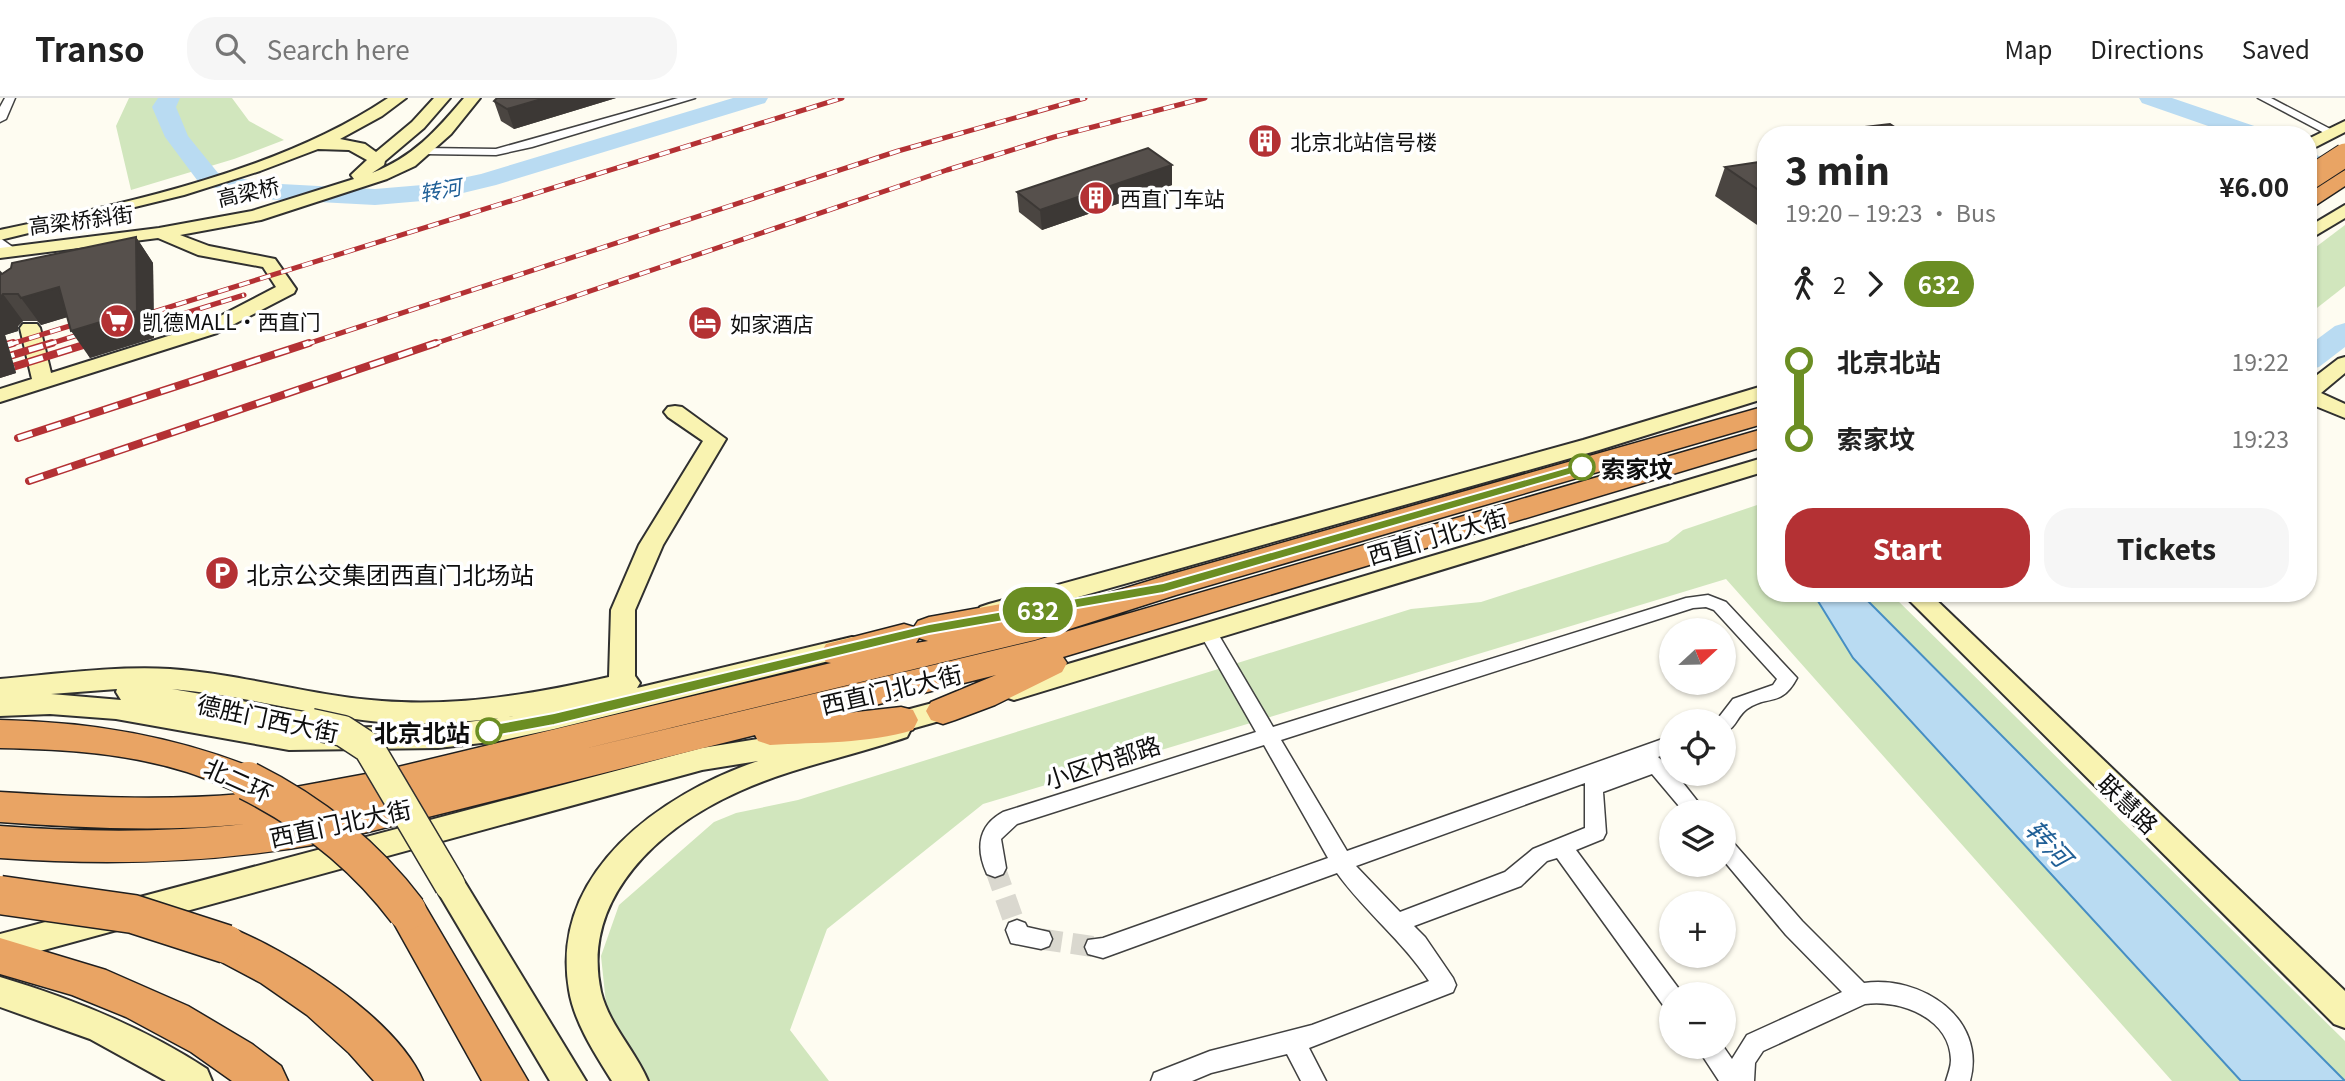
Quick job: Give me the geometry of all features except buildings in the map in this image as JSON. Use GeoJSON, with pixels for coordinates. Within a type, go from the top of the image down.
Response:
{"type":"FeatureCollection","features":[{"type":"Feature","properties":{"kind":"highway"},"geometry":{"type":"LineString","coordinates":[[2317,174],[2345,157]]}},
{"type":"Feature","properties":{"kind":"highway"},"geometry":{"type":"LineString","coordinates":[[2317,194],[2345,176]]}},
{"type":"Feature","properties":{"kind":"highway","name":"西直门北大街"},"geometry":{"type":"LineString","coordinates":[[0,842],[60,847],[155,848],[286,835],[426,803],[692,722],[1035,628],[1165,587],[1757,417]]}},
{"type":"Feature","properties":{"kind":"highway","name":"西直门北大街"},"geometry":{"type":"LineString","coordinates":[[0,807],[128,815],[274,806],[1007,660],[1757,440]]}},
{"type":"Feature","properties":{"kind":"highway"},"geometry":{"type":"LineString","coordinates":[[692,722],[812,662],[917,633],[1165,587]]}},
{"type":"Feature","properties":{"kind":"highway"},"geometry":{"type":"LineString","coordinates":[[943,711],[983,696],[1099,639],[1144,621]]}},
{"type":"Feature","properties":{"kind":"highway"},"geometry":{"type":"LineString","coordinates":[[692,722],[852,727],[901,720]]}},
{"type":"Feature","properties":{"kind":"highway","name":"北二环"},"geometry":{"type":"LineString","coordinates":[[0,734],[61,735],[130,744],[177,754],[248,781],[298,807],[343,839],[370,865],[407,911],[506,1081]]}},
{"type":"Feature","properties":{"kind":"highway"},"geometry":{"type":"LineString","coordinates":[[0,895],[134,914],[226,944],[284,974],[321,1001],[372,1046],[401,1081]]}},
{"type":"Feature","properties":{"kind":"highway"},"geometry":{"type":"LineString","coordinates":[[0,956],[73,976],[126,997],[205,1035],[266,1081]]}},
{"type":"Feature","properties":{"kind":"street"},"geometry":{"type":"LineString","coordinates":[[0,119],[10,98]]}},
{"type":"Feature","properties":{"kind":"street"},"geometry":{"type":"LineString","coordinates":[[309,147],[359,124],[398,98]]}},
{"type":"Feature","properties":{"kind":"street"},"geometry":{"type":"LineString","coordinates":[[345,185],[378,162],[418,125],[442,98]]}},
{"type":"Feature","properties":{"kind":"street"},"geometry":{"type":"LineString","coordinates":[[345,185],[382,175],[409,163],[445,131],[472,98]]}},
{"type":"Feature","properties":{"kind":"street"},"geometry":{"type":"LineString","coordinates":[[424,151],[507,149],[563,137],[690,98]]}},
{"type":"Feature","properties":{"kind":"street"},"geometry":{"type":"LineString","coordinates":[[2263,98],[2341,132]]}},
{"type":"Feature","properties":{"kind":"street"},"geometry":{"type":"LineString","coordinates":[[2317,142],[2341,132]]}},
{"type":"Feature","properties":{"kind":"street"},"geometry":{"type":"LineString","coordinates":[[309,147],[351,144],[363,147],[378,162]]}},
{"type":"Feature","properties":{"kind":"street","name":"高梁桥"},"geometry":{"type":"LineString","coordinates":[[135,204],[309,147]]}},
{"type":"Feature","properties":{"kind":"street"},"geometry":{"type":"LineString","coordinates":[[2317,147],[2345,157]]}},
{"type":"Feature","properties":{"kind":"street","name":"高梁桥"},"geometry":{"type":"LineString","coordinates":[[159,233],[255,216],[345,185]]}},
{"type":"Feature","properties":{"kind":"street","name":"高梁桥斜街"},"geometry":{"type":"LineString","coordinates":[[2,245],[135,204]]}},
{"type":"Feature","properties":{"kind":"street"},"geometry":{"type":"LineString","coordinates":[[2317,229],[2345,210]]}},
{"type":"Feature","properties":{"kind":"street"},"geometry":{"type":"LineString","coordinates":[[0,396],[210,329],[287,289],[269,263],[204,251],[159,233]]}},
{"type":"Feature","properties":{"kind":"street","name":"高梁桥斜街"},"geometry":{"type":"LineString","coordinates":[[2,245],[159,233]]}},
{"type":"Feature","properties":{"kind":"street"},"geometry":{"type":"LineString","coordinates":[[2,245],[14,270]]}},
{"type":"Feature","properties":{"kind":"street"},"geometry":{"type":"LineString","coordinates":[[30,328],[43,382]]}},
{"type":"Feature","properties":{"kind":"street"},"geometry":{"type":"LineString","coordinates":[[2317,385],[2345,363]]}},
{"type":"Feature","properties":{"kind":"street","name":"西直门北大街"},"geometry":{"type":"LineString","coordinates":[[0,706],[63,705],[116,709],[294,739],[438,737],[499,730],[917,633],[1591,445],[1757,394]]}},
{"type":"Feature","properties":{"kind":"street"},"geometry":{"type":"LineString","coordinates":[[2317,396],[2345,412]]}},
{"type":"Feature","properties":{"kind":"street"},"geometry":{"type":"LineString","coordinates":[[622,684],[623,610],[651,545],[715,439],[675,412]]}},
{"type":"Feature","properties":{"kind":"street","name":"西直门北大街"},"geometry":{"type":"LineString","coordinates":[[943,711],[1757,467]]}},
{"type":"Feature","properties":{"kind":"street"},"geometry":{"type":"LineString","coordinates":[[1268,735],[1686,604],[1705,601],[1723,608],[1788,678],[1780,690],[1740,704],[1736,709]]}},
{"type":"Feature","properties":{"kind":"street","name":"联慧路"},"geometry":{"type":"LineString","coordinates":[[1923,602],[2345,1013]]}},
{"type":"Feature","properties":{"kind":"street"},"geometry":{"type":"LineString","coordinates":[[1163,1081],[1210,1062],[1293,1041],[1445,985],[1424,952],[1357,884],[1341,861],[1208,632]]}},
{"type":"Feature","properties":{"kind":"street"},"geometry":{"type":"LineString","coordinates":[[0,689],[111,679],[179,680],[358,709],[426,713],[521,707],[730,660],[814,655]]}},
{"type":"Feature","properties":{"kind":"street","name":"德胜门西大街"},"geometry":{"type":"LineString","coordinates":[[27,686],[167,697],[343,731],[369,748],[569,1081]]}},
{"type":"Feature","properties":{"kind":"street"},"geometry":{"type":"LineString","coordinates":[[0,948],[694,761],[849,735],[943,711]]}},
{"type":"Feature","properties":{"kind":"street"},"geometry":{"type":"LineString","coordinates":[[631,1081],[592,1013],[582,974],[584,928],[597,895],[616,868],[674,814],[724,786],[943,711]]}},
{"type":"Feature","properties":{"kind":"street","name":"小区内部路"},"geometry":{"type":"LineString","coordinates":[[995,868],[989,840],[995,828],[1005,820],[1268,735]]}},
{"type":"Feature","properties":{"kind":"street"},"geometry":{"type":"LineString","coordinates":[[1096,947],[1103,948],[1659,748]]}},
{"type":"Feature","properties":{"kind":"street"},"geometry":{"type":"LineString","coordinates":[[1397,923],[1516,878],[1540,855],[1596,834],[1592,787],[1656,764],[1686,800]]}},
{"type":"Feature","properties":{"kind":"street"},"geometry":{"type":"LineString","coordinates":[[1561,847],[1660,982]]}},
{"type":"Feature","properties":{"kind":"street"},"geometry":{"type":"LineString","coordinates":[[1736,860],[1794,928],[1860,996]]}},
{"type":"Feature","properties":{"kind":"street"},"geometry":{"type":"LineString","coordinates":[[1017,930],[1019,936],[1041,939]]}},
{"type":"Feature","properties":{"kind":"street"},"geometry":{"type":"LineString","coordinates":[[1742,1081],[1744,1056],[1759,1040],[1876,991],[1899,993],[1919,1001],[1941,1017],[1960,1047],[1963,1065],[1958,1081]]}},
{"type":"Feature","properties":{"kind":"street"},"geometry":{"type":"LineString","coordinates":[[0,992],[112,1031],[195,1081]]}},
{"type":"Feature","properties":{"kind":"street"},"geometry":{"type":"LineString","coordinates":[[1293,1041],[1314,1081]]}},
{"type":"Feature","properties":{"kind":"street"},"geometry":{"type":"LineString","coordinates":[[1717,1059],[1733,1081]]}},
{"type":"Feature","properties":{"kind":"green space"},"geometry":{"type":"Polygon","coordinates":[[[129,98],[232,98],[249,121],[284,140],[234,159],[131,190],[116,126],[129,98]]]}},
{"type":"Feature","properties":{"kind":"green space"},"geometry":{"type":"Polygon","coordinates":[[[2345,225],[2345,286],[2317,308],[2317,246],[2345,225]]]}},
{"type":"Feature","properties":{"kind":"green space"},"geometry":{"type":"Polygon","coordinates":[[[1757,505],[1757,602],[1899,602],[2345,1041],[2345,1081],[2172,1081],[1726,579],[983,804],[827,929],[790,1030],[829,1081],[648,1081],[607,1013],[601,956],[619,905],[714,822],[736,813],[798,800],[1411,609],[1481,602],[1668,542],[1683,530],[1757,505]]]}},
{"type":"Feature","properties":{"kind":"water"},"geometry":{"type":"Polygon","coordinates":[[[1819,602],[1869,602],[2345,1081],[2241,1081],[1853,658],[1819,602]]]}},
{"type":"Feature","properties":{"kind":"waterway","name":"转河"},"geometry":{"type":"LineString","coordinates":[[169,98],[164,107],[177,137],[209,179],[262,191],[375,197],[434,192],[487,180],[757,98]]}},
{"type":"Feature","properties":{"kind":"waterway","name":"转河"},"geometry":{"type":"LineString","coordinates":[[2150,98],[2232,126]]}},
{"type":"Feature","properties":{"kind":"waterway","name":"转河"},"geometry":{"type":"LineString","coordinates":[[2317,163],[2345,178]]}},
{"type":"Feature","properties":{"kind":"waterway","name":"转河"},"geometry":{"type":"LineString","coordinates":[[2317,354],[2345,332]]}},
{"type":"Feature","properties":{"kind":"tunnel"},"geometry":{"type":"LineString","coordinates":[[995,868],[1017,930]]}},
{"type":"Feature","properties":{"kind":"tunnel"},"geometry":{"type":"LineString","coordinates":[[1041,939],[1096,947]]}},
{"type":"Feature","properties":{"kind":"railway"},"geometry":{"type":"LineString","coordinates":[[134,318],[842,98]]}},
{"type":"Feature","properties":{"kind":"railway"},"geometry":{"type":"LineString","coordinates":[[304,345],[898,151],[1085,98]]}},
{"type":"Feature","properties":{"kind":"railway"},"geometry":{"type":"LineString","coordinates":[[431,345],[947,170],[1054,137],[1205,98]]}},
{"type":"Feature","properties":{"kind":"railway"},"geometry":{"type":"LineString","coordinates":[[137,328],[244,295]]}},
{"type":"Feature","properties":{"kind":"railway"},"geometry":{"type":"LineString","coordinates":[[8,345],[89,320]]}},
{"type":"Feature","properties":{"kind":"railway"},"geometry":{"type":"LineString","coordinates":[[46,345],[94,330]]}},
{"type":"Feature","properties":{"kind":"railway"},"geometry":{"type":"LineString","coordinates":[[85,345],[100,340]]}},
{"type":"Feature","properties":{"kind":"railway"},"geometry":{"type":"LineString","coordinates":[[0,347],[13,343]]}},
{"type":"Feature","properties":{"kind":"railway"},"geometry":{"type":"LineString","coordinates":[[0,359],[52,343]]}},
{"type":"Feature","properties":{"kind":"railway"},"geometry":{"type":"LineString","coordinates":[[0,371],[90,343]]}},
{"type":"Feature","properties":{"kind":"railway"},"geometry":{"type":"LineString","coordinates":[[18,438],[309,343]]}},
{"type":"Feature","properties":{"kind":"railway"},"geometry":{"type":"LineString","coordinates":[[29,481],[436,343]]}},
{"type":"Feature","properties":{"kind":"bus line","name":"632"},"geometry":{"type":"LineString","coordinates":[[489,731],[554,719],[929,629],[1128,592],[1163,588],[1582,467]]}},
{"type":"Feature","properties":{"kind":"place","name":"北京北站信号楼"},"geometry":{"type":"Point","coordinates":[1265,141]}},
{"type":"Feature","properties":{"kind":"place","name":"西直门车站"},"geometry":{"type":"Point","coordinates":[1096,198]}},
{"type":"Feature","properties":{"kind":"place","name":"凯德MALL•西直门"},"geometry":{"type":"Point","coordinates":[117,321]}},
{"type":"Feature","properties":{"kind":"place","name":"如家酒店"},"geometry":{"type":"Point","coordinates":[705,323]}},
{"type":"Feature","properties":{"kind":"place","name":"索家坟"},"geometry":{"type":"Point","coordinates":[1582,467]}},
{"type":"Feature","properties":{"kind":"place","name":"北京公交集团西直门北场站"},"geometry":{"type":"Point","coordinates":[222,573]}},
{"type":"Feature","properties":{"kind":"place","name":"北京北站"},"geometry":{"type":"Point","coordinates":[489,731]}}]}
